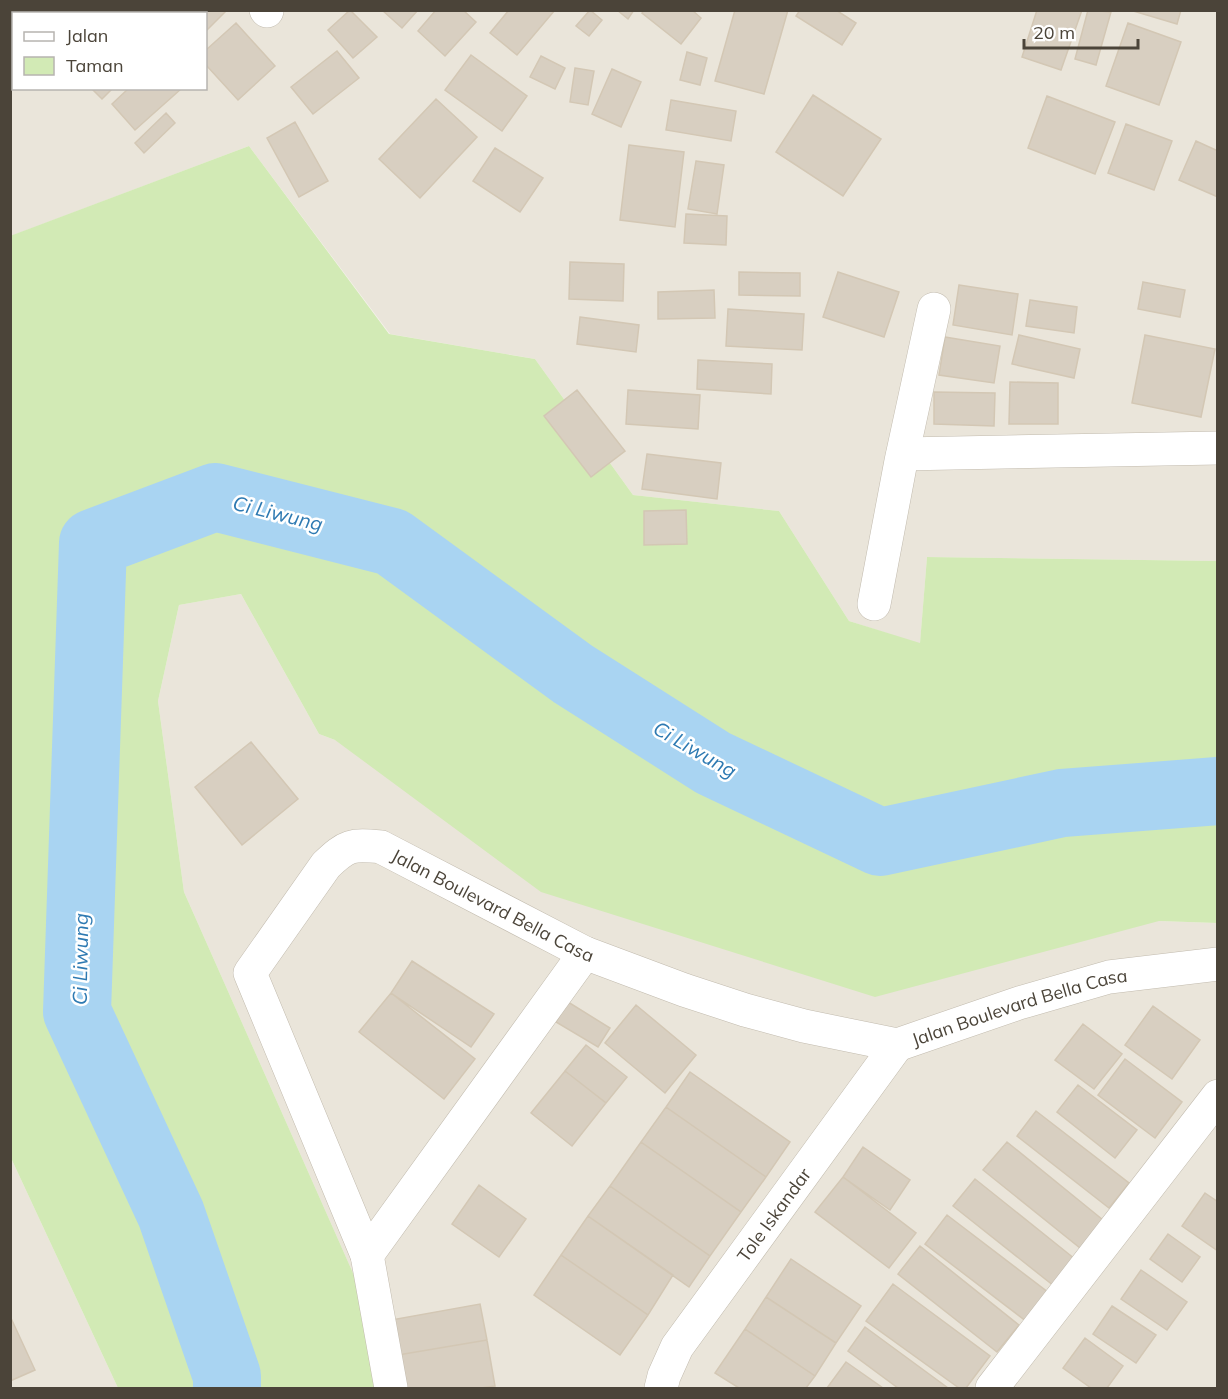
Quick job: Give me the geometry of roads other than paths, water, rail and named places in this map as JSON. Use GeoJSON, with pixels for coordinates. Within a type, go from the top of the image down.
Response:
{"type":"FeatureCollection","features":[{"type":"Feature","properties":{"kind":"street"},"geometry":{"type":"LineString","coordinates":[[874,604],[934,309]]}},
{"type":"Feature","properties":{"kind":"street"},"geometry":{"type":"LineString","coordinates":[[903,454],[1218,448]]}},
{"type":"Feature","properties":{"kind":"street","name":"Jalan Boulevard Bella Casa"},"geometry":{"type":"LineString","coordinates":[[392,1389],[367,1255],[250,973],[326,865],[340,852],[351,846],[381,847],[585,953],[684,990],[804,1026],[897,1045],[1019,1003],[1110,977],[1218,964]]}},
{"type":"Feature","properties":{"kind":"street"},"geometry":{"type":"LineString","coordinates":[[367,1255],[585,953]]}},
{"type":"Feature","properties":{"kind":"street","name":"Tole Iskandar"},"geometry":{"type":"LineString","coordinates":[[661,1389],[664,1376],[678,1347],[897,1045]]}},
{"type":"Feature","properties":{"kind":"street"},"geometry":{"type":"LineString","coordinates":[[992,1389],[1218,1096]]}},
{"type":"Feature","properties":{"kind":"waterway","name":"Ci Liwung"},"geometry":{"type":"LineString","coordinates":[[227,1388],[227,1376],[171,1214],[77,1012],[93,543],[215,497],[392,542],[573,674],[713,763],[880,842],[1062,803],[1218,791]]}}]}
